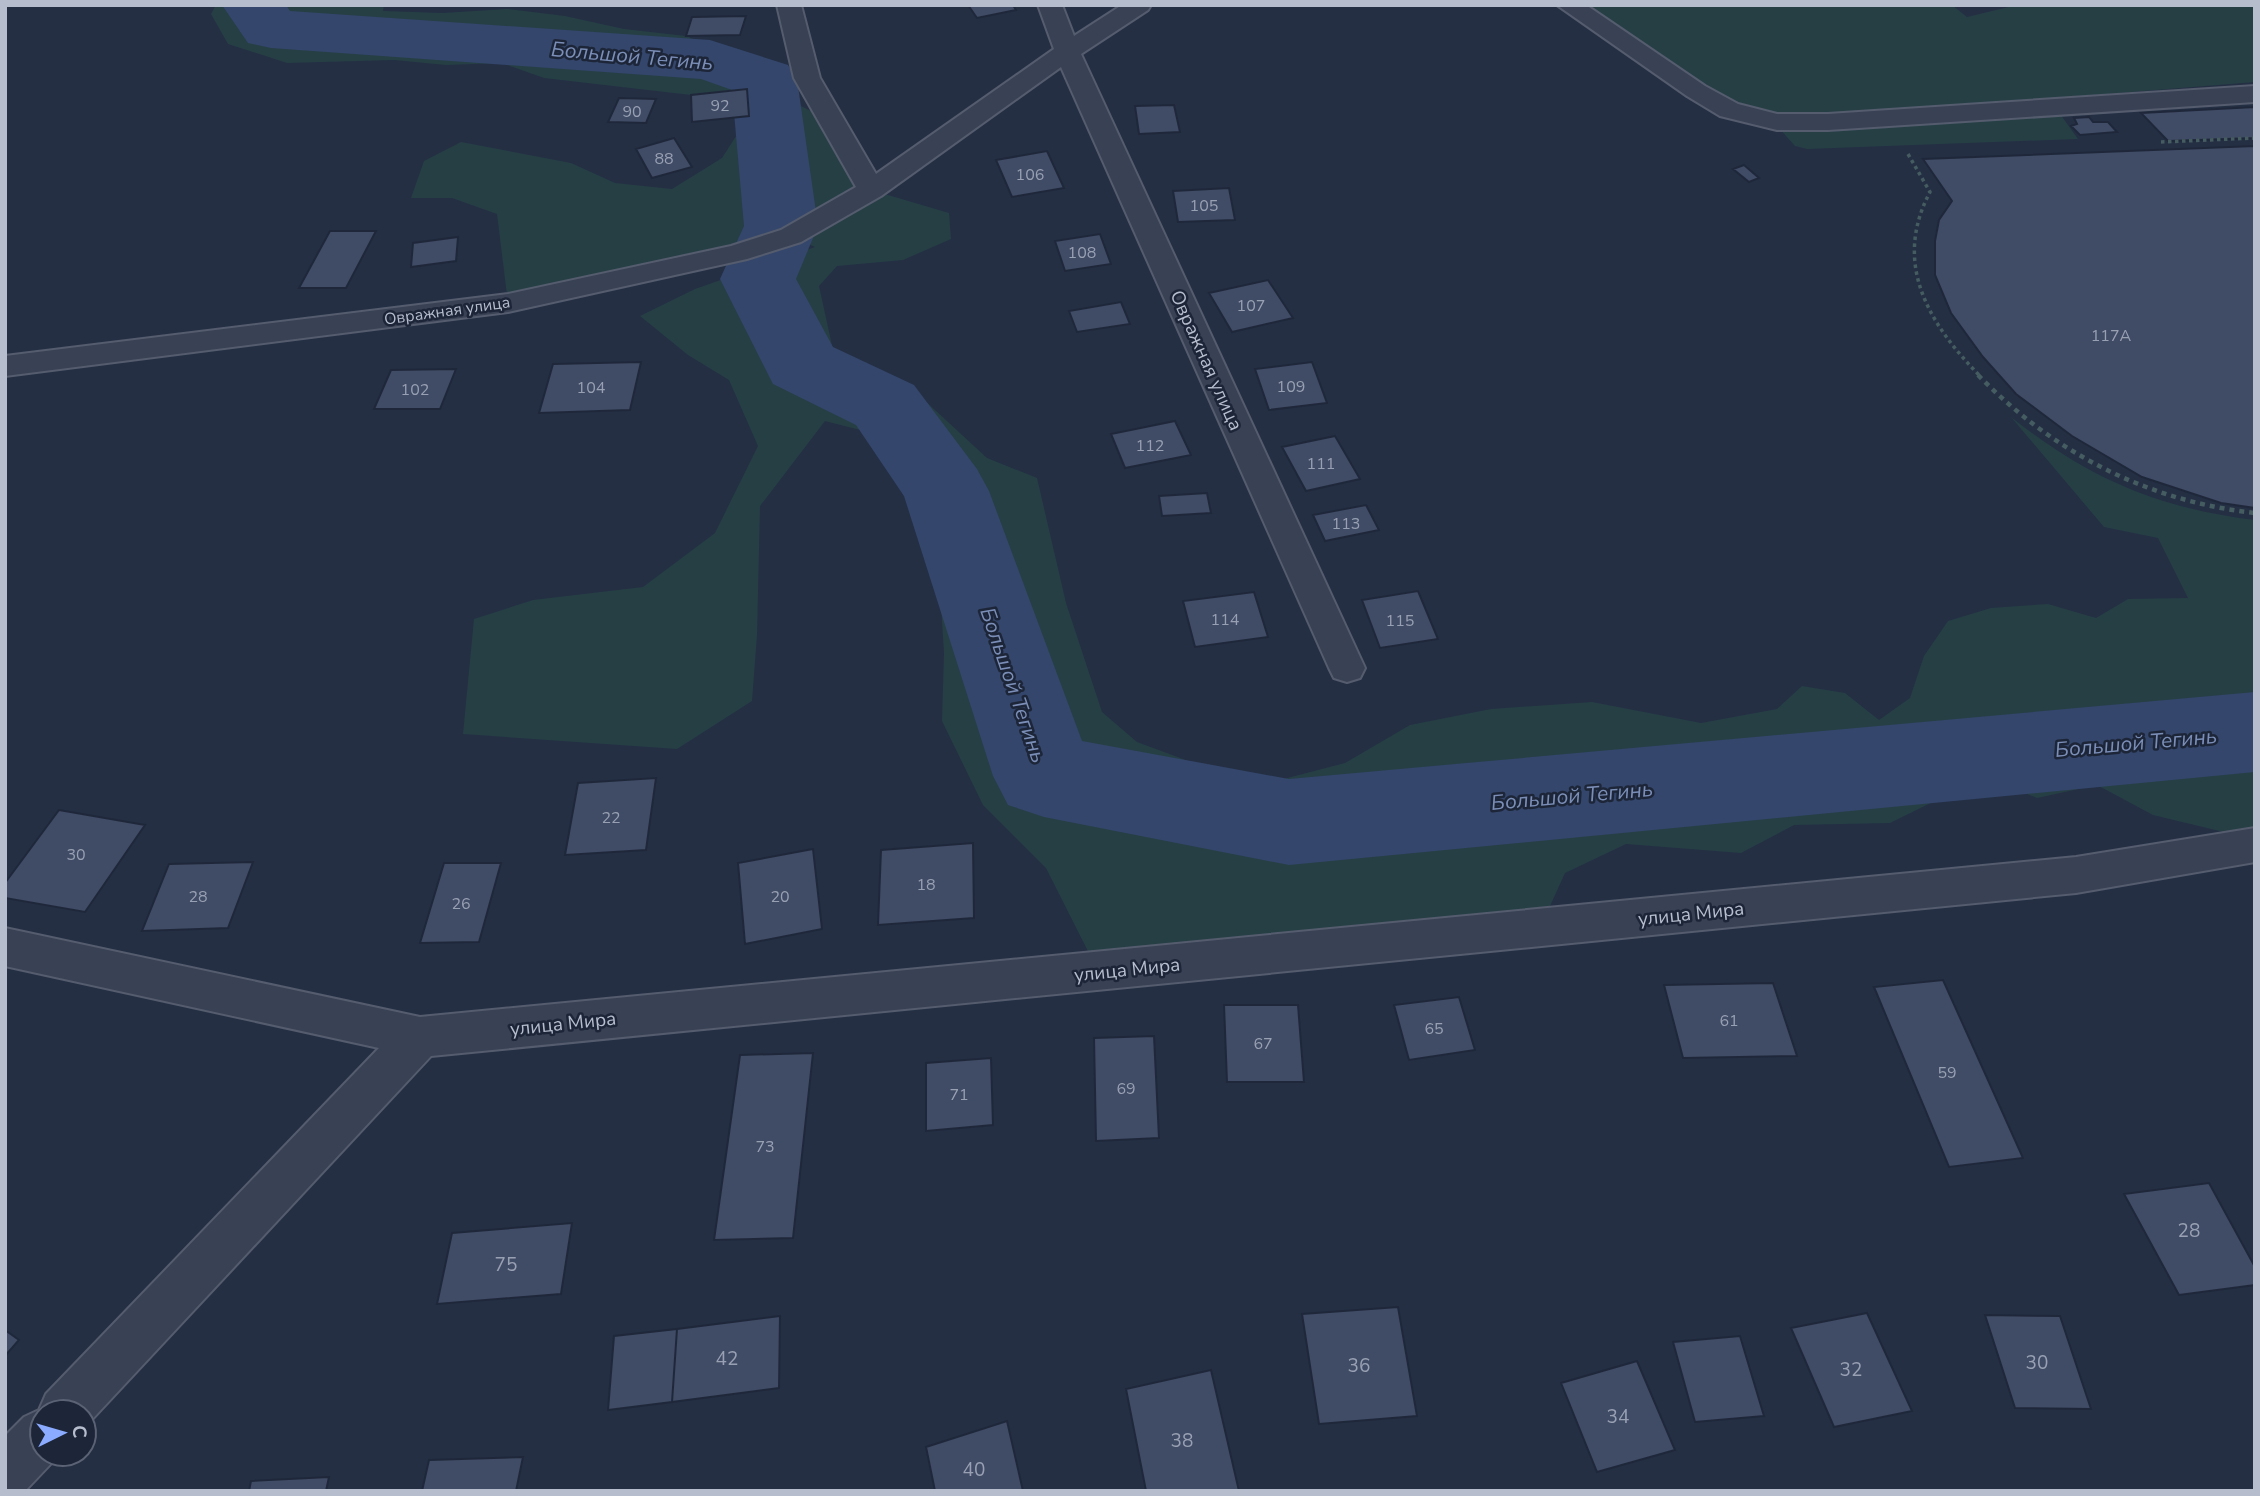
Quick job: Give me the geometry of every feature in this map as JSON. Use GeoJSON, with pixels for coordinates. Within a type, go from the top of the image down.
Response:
{"type":"FeatureCollection","features":[{"type":"Feature","properties":{"kind":"street"},"geometry":{"type":"LineString","coordinates":[[789,5],[807,78],[871,190]]}},
{"type":"Feature","properties":{"kind":"street","name":"Овражная улица"},"geometry":{"type":"LineString","coordinates":[[1050,5],[1067,51],[1347,668]]}},
{"type":"Feature","properties":{"kind":"street","name":"Овражная улица"},"geometry":{"type":"LineString","coordinates":[[5,366],[508,303],[737,253],[791,236],[871,190],[1067,51],[1139,5]]}},
{"type":"Feature","properties":{"kind":"street"},"geometry":{"type":"LineString","coordinates":[[1569,5],[1696,91],[1729,110],[1777,122],[1828,122],[2255,94]]}},
{"type":"Feature","properties":{"kind":"street","name":"улица Мира"},"geometry":{"type":"LineString","coordinates":[[5,947],[419,1037],[2076,876],[2255,845]]}},
{"type":"Feature","properties":{"kind":"street"},"geometry":{"type":"LineString","coordinates":[[77,1398],[419,1037]]}},
{"type":"Feature","properties":{"kind":"street"},"geometry":{"type":"LineString","coordinates":[[5,1474],[28,1450]]}},
{"type":"Feature","properties":{"kind":"path"},"geometry":{"type":"LineString","coordinates":[[1906,151],[1930,191],[1920,207],[1916,223],[1918,287],[1954,348],[2004,401],[2027,421],[2096,466],[2173,495],[2211,506],[2255,513]]}},
{"type":"Feature","properties":{"kind":"green space"},"geometry":{"type":"Polygon","coordinates":[[[216,5],[384,5],[383,11],[442,13],[507,9],[565,16],[624,29],[686,36],[734,56],[780,70],[795,103],[831,121],[871,190],[949,213],[951,239],[903,260],[837,266],[819,286],[833,350],[922,398],[987,458],[1037,478],[1066,603],[1102,712],[1137,742],[1256,786],[1345,763],[1410,725],[1491,709],[1592,702],[1701,723],[1777,709],[1802,686],[1845,693],[1879,720],[1910,698],[1924,656],[1948,621],[1991,608],[2048,604],[2096,618],[2128,599],[2188,598],[2158,538],[2104,527],[2011,417],[2068,457],[2125,487],[2186,507],[2255,520],[2255,833],[2236,835],[2153,815],[2097,785],[2037,798],[1980,775],[1890,823],[1794,825],[1741,853],[1626,844],[1565,873],[1540,928],[1098,971],[1046,868],[983,805],[942,721],[944,653],[938,558],[920,480],[872,433],[825,421],[760,506],[757,635],[752,701],[677,749],[463,734],[474,619],[533,600],[643,587],[715,533],[758,446],[729,380],[688,355],[640,316],[695,289],[815,247],[791,236],[508,303],[497,214],[452,198],[411,198],[424,161],[461,142],[571,163],[615,183],[672,189],[722,158],[749,116],[747,89],[691,95],[544,78],[502,63],[446,65],[394,60],[287,63],[228,44],[211,14],[216,5]]]}},
{"type":"Feature","properties":{"kind":"green space"},"geometry":{"type":"Polygon","coordinates":[[[1582,5],[1952,5],[1967,17],[2017,5],[2255,5],[2255,82],[1807,118],[1789,116],[1755,110],[1719,96],[1658,60],[1582,5]]]}},
{"type":"Feature","properties":{"kind":"green space"},"geometry":{"type":"Polygon","coordinates":[[[2058,111],[2078,139],[1807,149],[1795,146],[1778,127],[2058,111]]]}},
{"type":"Feature","properties":{"kind":"building"},"geometry":{"type":"Polygon","coordinates":[[[968,5],[1013,5],[1016,10],[977,18],[968,5]]]}},
{"type":"Feature","properties":{"kind":"building"},"geometry":{"type":"Polygon","coordinates":[[[746,16],[740,35],[686,36],[692,17],[746,16]]]}},
{"type":"Feature","properties":{"kind":"building"},"geometry":{"type":"Polygon","coordinates":[[[747,89],[749,116],[692,122],[691,95],[747,89]]]}},
{"type":"Feature","properties":{"kind":"building"},"geometry":{"type":"Polygon","coordinates":[[[619,98],[656,99],[646,123],[608,122],[619,98]]]}},
{"type":"Feature","properties":{"kind":"building"},"geometry":{"type":"Polygon","coordinates":[[[1174,105],[1180,132],[1139,134],[1135,106],[1174,105]]]}},
{"type":"Feature","properties":{"kind":"building"},"geometry":{"type":"Polygon","coordinates":[[[2255,107],[2255,138],[2168,141],[2141,113],[2255,107]]]}},
{"type":"Feature","properties":{"kind":"building"},"geometry":{"type":"Polygon","coordinates":[[[2089,117],[2093,122],[2108,122],[2117,132],[2080,135],[2071,126],[2077,124],[2074,118],[2089,117]]]}},
{"type":"Feature","properties":{"kind":"building"},"geometry":{"type":"Polygon","coordinates":[[[674,138],[692,167],[652,178],[636,149],[674,138]]]}},
{"type":"Feature","properties":{"kind":"building"},"geometry":{"type":"Polygon","coordinates":[[[2255,146],[2255,508],[2221,503],[2142,477],[2072,436],[2016,394],[1983,357],[1951,313],[1935,275],[1935,241],[1939,220],[1952,201],[1923,159],[2255,146]]]}},
{"type":"Feature","properties":{"kind":"building"},"geometry":{"type":"Polygon","coordinates":[[[1047,151],[1064,188],[1012,197],[996,160],[1047,151]]]}},
{"type":"Feature","properties":{"kind":"building"},"geometry":{"type":"Polygon","coordinates":[[[1744,165],[1759,178],[1749,182],[1733,169],[1744,165]]]}},
{"type":"Feature","properties":{"kind":"building"},"geometry":{"type":"Polygon","coordinates":[[[1229,188],[1235,220],[1178,222],[1173,191],[1229,188]]]}},
{"type":"Feature","properties":{"kind":"building"},"geometry":{"type":"Polygon","coordinates":[[[330,231],[376,231],[346,288],[299,288],[330,231]]]}},
{"type":"Feature","properties":{"kind":"building"},"geometry":{"type":"Polygon","coordinates":[[[1100,234],[1111,264],[1065,271],[1055,241],[1100,234]]]}},
{"type":"Feature","properties":{"kind":"building"},"geometry":{"type":"Polygon","coordinates":[[[458,237],[456,261],[411,267],[413,243],[458,237]]]}},
{"type":"Feature","properties":{"kind":"building"},"geometry":{"type":"Polygon","coordinates":[[[1268,280],[1293,318],[1232,332],[1209,293],[1268,280]]]}},
{"type":"Feature","properties":{"kind":"building"},"geometry":{"type":"Polygon","coordinates":[[[1121,302],[1130,324],[1077,332],[1069,311],[1121,302]]]}},
{"type":"Feature","properties":{"kind":"building"},"geometry":{"type":"Polygon","coordinates":[[[641,362],[630,410],[539,413],[553,364],[641,362]]]}},
{"type":"Feature","properties":{"kind":"building"},"geometry":{"type":"Polygon","coordinates":[[[1312,362],[1327,403],[1269,410],[1255,369],[1312,362]]]}},
{"type":"Feature","properties":{"kind":"building"},"geometry":{"type":"Polygon","coordinates":[[[456,369],[440,409],[374,409],[391,370],[456,369]]]}},
{"type":"Feature","properties":{"kind":"building"},"geometry":{"type":"Polygon","coordinates":[[[1175,421],[1191,455],[1125,468],[1111,434],[1175,421]]]}},
{"type":"Feature","properties":{"kind":"building"},"geometry":{"type":"Polygon","coordinates":[[[1335,436],[1360,479],[1306,491],[1282,447],[1335,436]]]}},
{"type":"Feature","properties":{"kind":"building"},"geometry":{"type":"Polygon","coordinates":[[[1207,493],[1211,513],[1162,516],[1159,496],[1207,493]]]}},
{"type":"Feature","properties":{"kind":"building"},"geometry":{"type":"Polygon","coordinates":[[[1366,505],[1379,530],[1325,541],[1313,515],[1366,505]]]}},
{"type":"Feature","properties":{"kind":"building"},"geometry":{"type":"Polygon","coordinates":[[[1418,591],[1438,639],[1380,648],[1362,600],[1418,591]]]}},
{"type":"Feature","properties":{"kind":"building"},"geometry":{"type":"Polygon","coordinates":[[[1254,592],[1268,637],[1195,647],[1183,601],[1254,592]]]}},
{"type":"Feature","properties":{"kind":"building"},"geometry":{"type":"Polygon","coordinates":[[[656,778],[646,850],[565,855],[578,783],[656,778]]]}},
{"type":"Feature","properties":{"kind":"building"},"geometry":{"type":"Polygon","coordinates":[[[59,810],[145,825],[85,912],[5,898],[5,883],[59,810]]]}},
{"type":"Feature","properties":{"kind":"building"},"geometry":{"type":"Polygon","coordinates":[[[973,843],[974,918],[878,925],[881,850],[973,843]]]}},
{"type":"Feature","properties":{"kind":"building"},"geometry":{"type":"Polygon","coordinates":[[[813,849],[822,929],[745,944],[738,863],[813,849]]]}},
{"type":"Feature","properties":{"kind":"building"},"geometry":{"type":"Polygon","coordinates":[[[253,862],[228,928],[142,931],[169,864],[253,862]]]}},
{"type":"Feature","properties":{"kind":"building"},"geometry":{"type":"Polygon","coordinates":[[[444,863],[501,863],[479,942],[420,943],[444,863]]]}},
{"type":"Feature","properties":{"kind":"building"},"geometry":{"type":"Polygon","coordinates":[[[1943,980],[2023,1158],[1949,1167],[1874,987],[1943,980]]]}},
{"type":"Feature","properties":{"kind":"building"},"geometry":{"type":"Polygon","coordinates":[[[1773,983],[1797,1056],[1683,1058],[1664,985],[1773,983]]]}},
{"type":"Feature","properties":{"kind":"building"},"geometry":{"type":"Polygon","coordinates":[[[1459,997],[1475,1050],[1409,1060],[1394,1005],[1459,997]]]}},
{"type":"Feature","properties":{"kind":"building"},"geometry":{"type":"Polygon","coordinates":[[[1224,1005],[1298,1005],[1304,1082],[1227,1082],[1224,1005]]]}},
{"type":"Feature","properties":{"kind":"building"},"geometry":{"type":"Polygon","coordinates":[[[1154,1036],[1159,1138],[1096,1141],[1094,1038],[1154,1036]]]}},
{"type":"Feature","properties":{"kind":"building"},"geometry":{"type":"Polygon","coordinates":[[[813,1053],[793,1238],[714,1240],[740,1055],[813,1053]]]}},
{"type":"Feature","properties":{"kind":"building"},"geometry":{"type":"Polygon","coordinates":[[[991,1058],[993,1125],[926,1131],[926,1063],[991,1058]]]}},
{"type":"Feature","properties":{"kind":"building"},"geometry":{"type":"Polygon","coordinates":[[[2209,1183],[2255,1267],[2255,1285],[2179,1295],[2124,1194],[2209,1183]]]}},
{"type":"Feature","properties":{"kind":"building"},"geometry":{"type":"Polygon","coordinates":[[[572,1223],[561,1294],[437,1304],[452,1233],[572,1223]]]}},
{"type":"Feature","properties":{"kind":"building"},"geometry":{"type":"Polygon","coordinates":[[[1398,1307],[1417,1416],[1319,1424],[1302,1314],[1398,1307]]]}},
{"type":"Feature","properties":{"kind":"building"},"geometry":{"type":"Polygon","coordinates":[[[1867,1313],[1912,1411],[1834,1427],[1791,1328],[1867,1313]]]}},
{"type":"Feature","properties":{"kind":"building"},"geometry":{"type":"Polygon","coordinates":[[[1985,1315],[2060,1316],[2091,1409],[2015,1408],[1985,1315]]]}},
{"type":"Feature","properties":{"kind":"building"},"geometry":{"type":"Polygon","coordinates":[[[780,1316],[779,1388],[672,1402],[677,1329],[780,1316]]]}},
{"type":"Feature","properties":{"kind":"building"},"geometry":{"type":"Polygon","coordinates":[[[677,1329],[672,1402],[608,1410],[614,1336],[677,1329]]]}},
{"type":"Feature","properties":{"kind":"building"},"geometry":{"type":"Polygon","coordinates":[[[5,1330],[19,1340],[5,1356],[5,1330]]]}},
{"type":"Feature","properties":{"kind":"building"},"geometry":{"type":"Polygon","coordinates":[[[1740,1336],[1764,1416],[1695,1422],[1673,1342],[1740,1336]]]}},
{"type":"Feature","properties":{"kind":"building"},"geometry":{"type":"Polygon","coordinates":[[[1637,1361],[1675,1450],[1597,1472],[1561,1383],[1637,1361]]]}},
{"type":"Feature","properties":{"kind":"building"},"geometry":{"type":"Polygon","coordinates":[[[1211,1370],[1239,1491],[1146,1491],[1126,1389],[1211,1370]]]}},
{"type":"Feature","properties":{"kind":"building"},"geometry":{"type":"Polygon","coordinates":[[[1007,1421],[1023,1491],[935,1491],[926,1447],[1007,1421]]]}},
{"type":"Feature","properties":{"kind":"building"},"geometry":{"type":"Polygon","coordinates":[[[523,1457],[516,1491],[422,1491],[429,1460],[523,1457]]]}},
{"type":"Feature","properties":{"kind":"building"},"geometry":{"type":"Polygon","coordinates":[[[329,1477],[326,1491],[249,1491],[251,1481],[329,1477]]]}},
{"type":"Feature","properties":{"kind":"waterway","name":"Большой Тегинь"},"geometry":{"type":"LineString","coordinates":[[253,5],[271,29],[710,60],[764,79],[781,226],[758,279],[802,365],[885,405],[946,491],[1044,776],[1289,822],[2255,732]]}}]}
